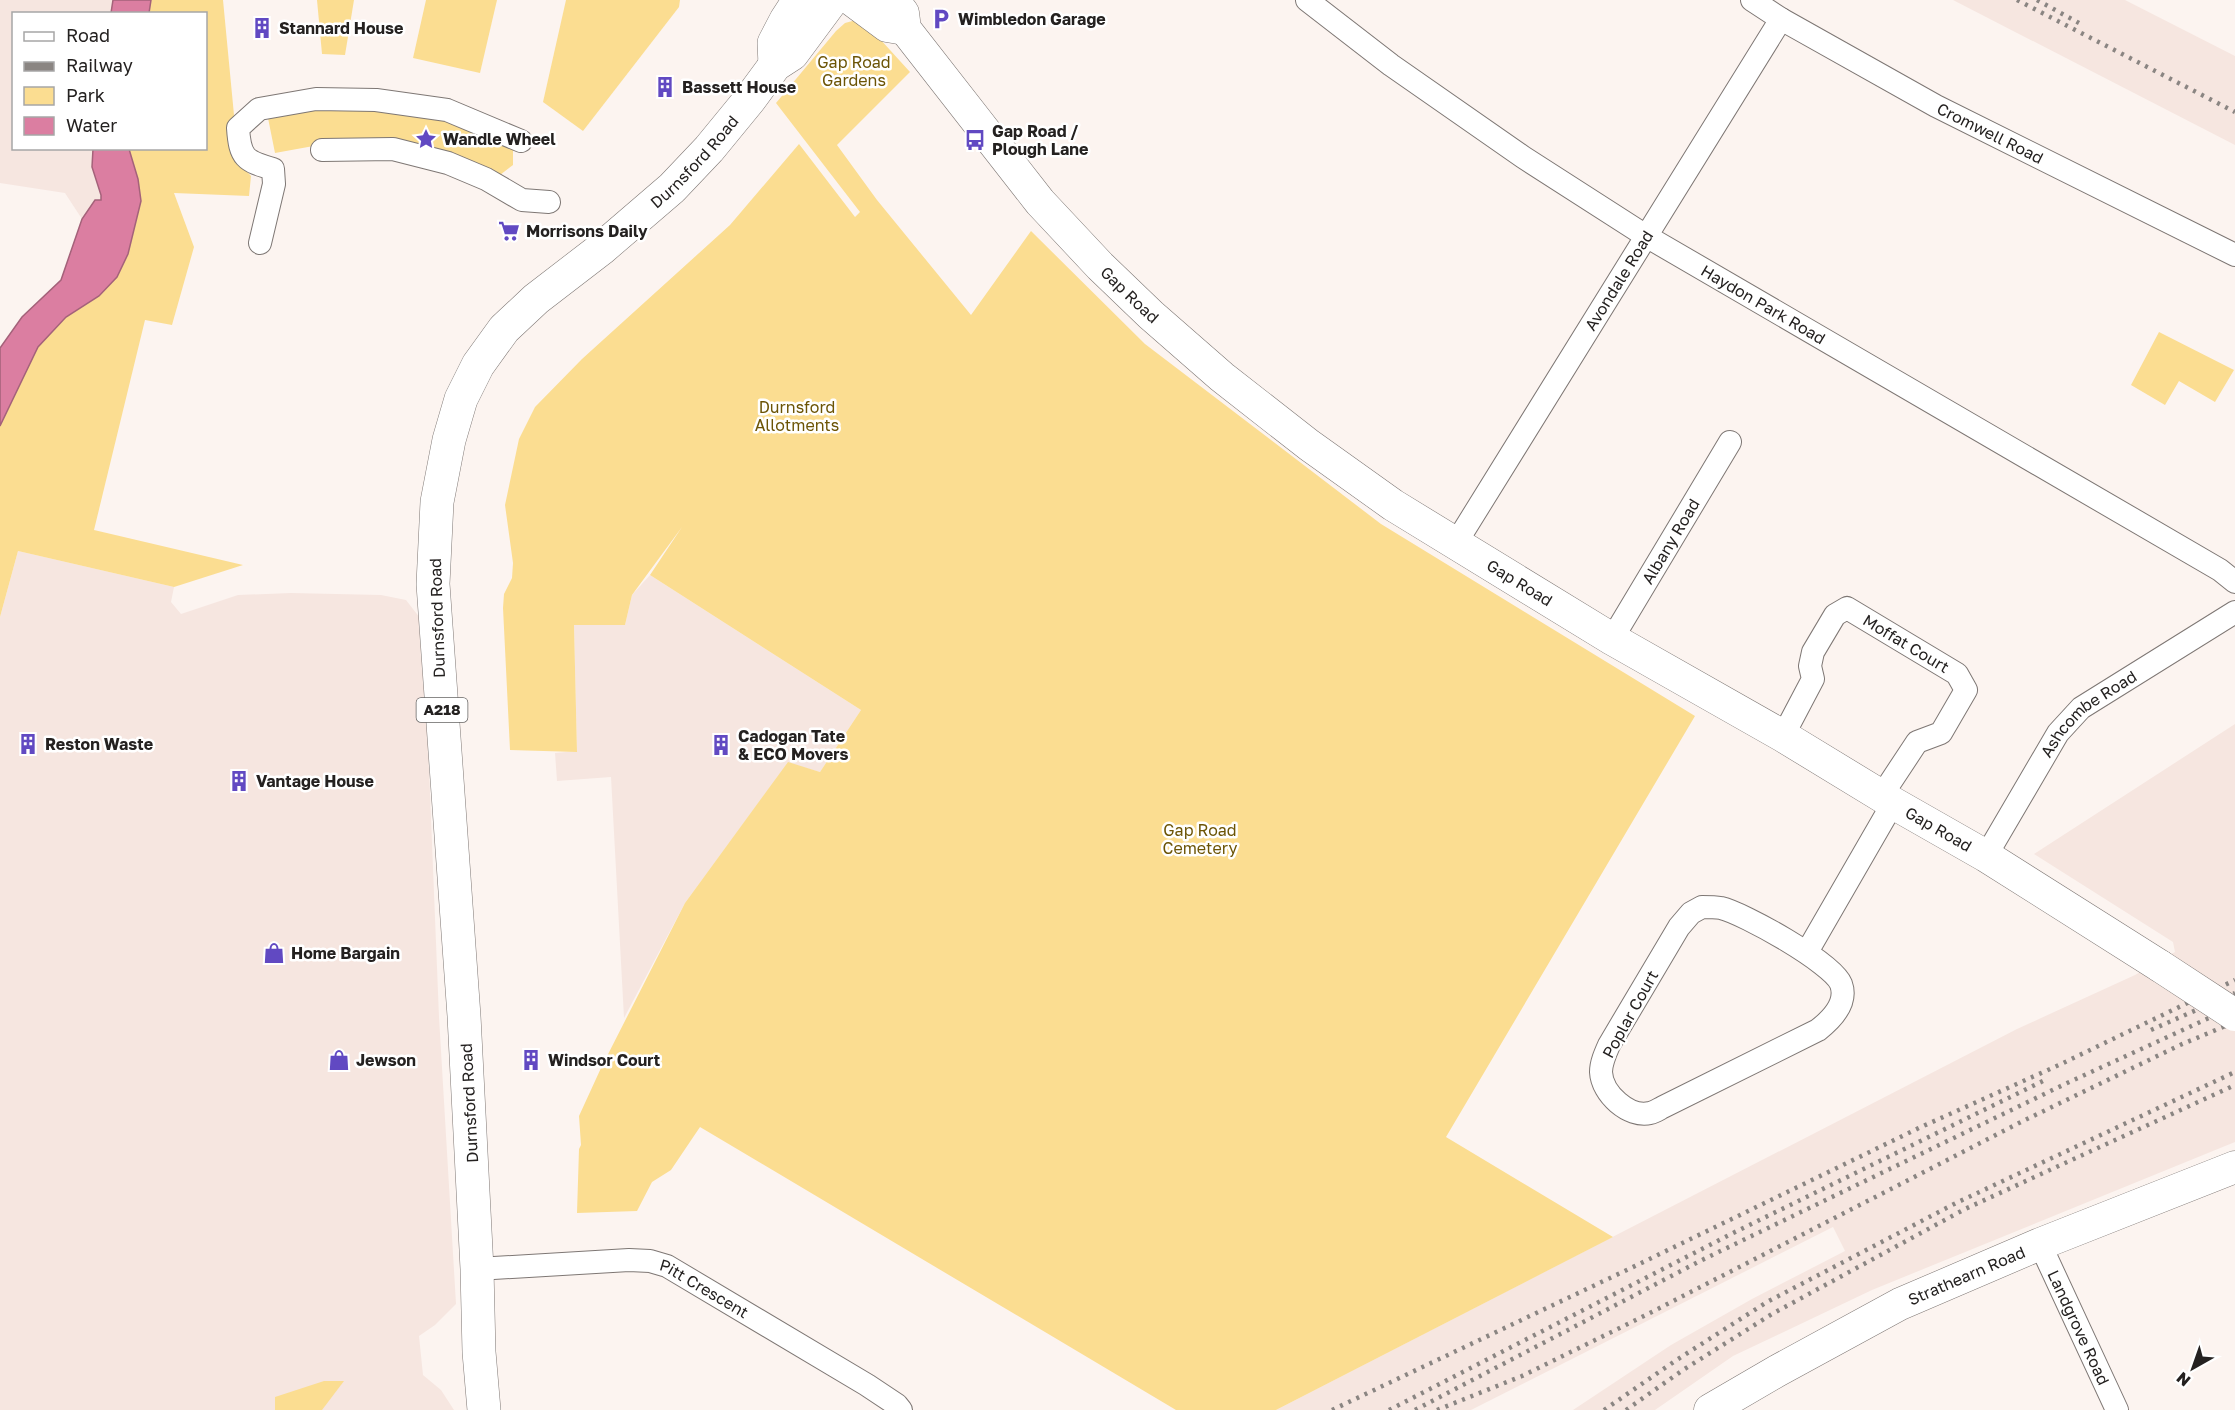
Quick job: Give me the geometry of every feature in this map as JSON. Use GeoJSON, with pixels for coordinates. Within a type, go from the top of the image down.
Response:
{"type":"FeatureCollection","features":[{"type":"Feature","properties":{"kind":"main road"},"geometry":{"type":"LineString","coordinates":[[775,64],[774,43],[799,0]]}},
{"type":"Feature","properties":{"kind":"main road","name":"Durnsford Road"},"geometry":{"type":"LineString","coordinates":[[484,1410],[479,1352],[464,1016],[433,584],[437,502],[449,440],[460,399],[478,365],[504,329],[536,299],[601,249],[672,188],[729,125],[775,64],[792,54],[832,0]]}},
{"type":"Feature","properties":{"kind":"main road"},"geometry":{"type":"LineString","coordinates":[[852,0],[887,26],[905,29]]}},
{"type":"Feature","properties":{"kind":"main road","name":"Gap Road"},"geometry":{"type":"LineString","coordinates":[[893,0],[903,13],[905,29],[1040,202],[1100,267],[1222,377],[1310,446],[1394,505],[1612,639],[1783,736],[1986,856],[2235,1015]]}},
{"type":"Feature","properties":{"kind":"main road","name":"Strathearn Road"},"geometry":{"type":"LineString","coordinates":[[1710,1410],[1900,1304],[2040,1244],[2235,1167]]}},
{"type":"Feature","properties":{"kind":"street","name":"Haydon Park Road"},"geometry":{"type":"LineString","coordinates":[[1307,0],[1410,78],[1523,157],[1646,236],[2220,570],[2235,582]]}},
{"type":"Feature","properties":{"kind":"street","name":"Cromwell Road"},"geometry":{"type":"LineString","coordinates":[[1752,0],[1781,19],[1936,106],[2235,255]]}},
{"type":"Feature","properties":{"kind":"street","name":"Avondale Road"},"geometry":{"type":"LineString","coordinates":[[1456,543],[1781,19]]}},
{"type":"Feature","properties":{"kind":"street"},"geometry":{"type":"LineString","coordinates":[[260,243],[274,184],[273,169],[251,162],[239,148],[238,128],[259,109],[316,99],[376,100],[447,110],[520,141]]}},
{"type":"Feature","properties":{"kind":"street"},"geometry":{"type":"LineString","coordinates":[[322,150],[393,149],[448,163],[486,179],[522,200],[549,202]]}},
{"type":"Feature","properties":{"kind":"street","name":"Albany Road"},"geometry":{"type":"LineString","coordinates":[[1612,639],[1730,442]]}},
{"type":"Feature","properties":{"kind":"street","name":"Moffat Court"},"geometry":{"type":"LineString","coordinates":[[1783,736],[1813,679],[1810,666],[1813,652],[1835,615],[1847,608],[1957,674],[1966,690],[1941,733],[1917,742],[1887,799]]}},
{"type":"Feature","properties":{"kind":"street","name":"Ashcombe Road"},"geometry":{"type":"LineString","coordinates":[[1986,856],[2058,733],[2081,708],[2235,612]]}},
{"type":"Feature","properties":{"kind":"street"},"geometry":{"type":"LineString","coordinates":[[1807,952],[1887,799]]}},
{"type":"Feature","properties":{"kind":"street","name":"Poplar Court"},"geometry":{"type":"LineString","coordinates":[[1702,907],[1720,908],[1734,913],[1807,952],[1834,973],[1841,984],[1842,998],[1838,1010],[1830,1021],[1818,1030],[1650,1113],[1638,1113],[1624,1107],[1609,1094],[1603,1084],[1601,1072],[1609,1045],[1679,927],[1691,913],[1702,907]]}},
{"type":"Feature","properties":{"kind":"street","name":"Landgrove Road"},"geometry":{"type":"LineString","coordinates":[[2040,1244],[2117,1410]]}},
{"type":"Feature","properties":{"kind":"street","name":"Pitt Crescent"},"geometry":{"type":"LineString","coordinates":[[477,1269],[629,1260],[650,1261],[677,1272],[857,1379],[901,1410]]}},
{"type":"Feature","properties":{"kind":"shaded area"},"geometry":{"type":"Polygon","coordinates":[[[0,0],[113,0],[111,12],[12,12],[12,150],[93,150],[92,167],[101,201],[95,200],[82,219],[65,193],[0,183],[0,0]]]}},
{"type":"Feature","properties":{"kind":"shaded area"},"geometry":{"type":"Polygon","coordinates":[[[1953,0],[2125,0],[2235,56],[2235,145],[1953,0]]]}},
{"type":"Feature","properties":{"kind":"shaded area"},"geometry":{"type":"Polygon","coordinates":[[[18,551],[174,587],[171,602],[181,614],[238,595],[291,593],[381,595],[406,600],[420,618],[424,644],[439,1017],[456,1304],[435,1325],[419,1336],[423,1375],[441,1390],[454,1410],[0,1410],[0,617],[18,551]]]}},
{"type":"Feature","properties":{"kind":"shaded area","name":"Cadogan Tate & ECO Movers"},"geometry":{"type":"Polygon","coordinates":[[[650,575],[861,710],[820,772],[788,763],[685,903],[624,1018],[611,777],[557,781],[555,753],[577,751],[574,624],[625,625],[632,595],[650,575]]]}},
{"type":"Feature","properties":{"kind":"shaded area"},"geometry":{"type":"Polygon","coordinates":[[[2235,724],[2235,1142],[1872,1290],[1733,1356],[1655,1410],[1573,1410],[1671,1345],[1752,1299],[1845,1251],[1833,1227],[1471,1410],[1276,1410],[2017,1029],[2135,975],[2175,952],[2173,942],[2034,854],[2235,724]]]}},
{"type":"Feature","properties":{"kind":"green space"},"geometry":{"type":"Polygon","coordinates":[[[113,0],[223,0],[234,115],[230,141],[239,162],[251,176],[249,196],[174,193],[194,247],[172,325],[145,320],[94,530],[243,565],[174,587],[18,551],[0,617],[0,348],[22,317],[61,280],[82,219],[95,200],[101,200],[92,167],[93,150],[207,150],[207,12],[111,12],[113,0]]]}},
{"type":"Feature","properties":{"kind":"green space"},"geometry":{"type":"Polygon","coordinates":[[[317,0],[354,0],[345,55],[322,54],[317,0]]]}},
{"type":"Feature","properties":{"kind":"green space"},"geometry":{"type":"Polygon","coordinates":[[[426,0],[497,0],[480,73],[413,58],[426,0]]]}},
{"type":"Feature","properties":{"kind":"green space"},"geometry":{"type":"Polygon","coordinates":[[[566,0],[680,0],[679,7],[583,131],[543,102],[566,0]]]}},
{"type":"Feature","properties":{"kind":"green space","name":"Gap Road Cemetery"},"geometry":{"type":"Polygon","coordinates":[[[856,20],[870,28],[910,72],[837,145],[877,200],[971,315],[1031,231],[1145,344],[1381,524],[1695,716],[1446,1137],[1613,1237],[1276,1410],[1176,1410],[700,1127],[671,1170],[652,1182],[637,1211],[577,1213],[581,1145],[579,1116],[685,903],[788,762],[820,772],[861,710],[650,575],[682,527],[632,595],[625,625],[574,625],[577,752],[510,750],[503,608],[504,594],[512,578],[513,563],[505,505],[519,439],[535,407],[582,359],[730,225],[799,144],[855,217],[860,212],[776,103],[836,31],[845,23],[856,20]]]}},
{"type":"Feature","properties":{"kind":"green space"},"geometry":{"type":"Polygon","coordinates":[[[375,106],[428,114],[503,141],[513,150],[513,165],[500,175],[341,141],[275,153],[268,118],[303,109],[375,106]]]}},
{"type":"Feature","properties":{"kind":"green space"},"geometry":{"type":"Polygon","coordinates":[[[2159,332],[2234,370],[2215,402],[2179,381],[2165,405],[2131,385],[2159,332]]]}},
{"type":"Feature","properties":{"kind":"green space"},"geometry":{"type":"Polygon","coordinates":[[[324,1381],[344,1381],[322,1410],[275,1410],[275,1397],[324,1381]]]}},
{"type":"Feature","properties":{"kind":"water"},"geometry":{"type":"Polygon","coordinates":[[[113,0],[151,0],[149,12],[111,12],[113,0]]]}},
{"type":"Feature","properties":{"kind":"water"},"geometry":{"type":"Polygon","coordinates":[[[93,150],[129,150],[138,179],[141,201],[128,254],[117,277],[99,296],[66,317],[38,347],[0,426],[0,348],[22,317],[61,280],[82,219],[95,200],[101,200],[92,167],[93,150]]]}},
{"type":"Feature","properties":{"kind":"railway"},"geometry":{"type":"LineString","coordinates":[[2017,0],[2235,112]]}},
{"type":"Feature","properties":{"kind":"railway"},"geometry":{"type":"LineString","coordinates":[[2037,0],[2079,23]]}},
{"type":"Feature","properties":{"kind":"railway"},"geometry":{"type":"LineString","coordinates":[[1332,1410],[1921,1127],[2059,1065],[2235,980]]}},
{"type":"Feature","properties":{"kind":"railway"},"geometry":{"type":"LineString","coordinates":[[2151,1030],[2235,993]]}},
{"type":"Feature","properties":{"kind":"railway"},"geometry":{"type":"LineString","coordinates":[[1415,1410],[1700,1261],[2065,1084],[2235,1006]]}},
{"type":"Feature","properties":{"kind":"railway"},"geometry":{"type":"LineString","coordinates":[[1437,1410],[1522,1376],[1648,1314],[2023,1121],[2180,1045],[2235,1022]]}},
{"type":"Feature","properties":{"kind":"railway"},"geometry":{"type":"LineString","coordinates":[[1604,1410],[1767,1302],[1956,1203],[2235,1072]]}},
{"type":"Feature","properties":{"kind":"railway"},"geometry":{"type":"LineString","coordinates":[[1389,1410],[1731,1234],[2043,1081]]}},
{"type":"Feature","properties":{"kind":"railway"},"geometry":{"type":"LineString","coordinates":[[1626,1410],[1683,1370],[1772,1314],[1965,1209],[2235,1085]]}},
{"type":"Feature","properties":{"kind":"place","name":"Wimbledon Garage"},"geometry":{"type":"Point","coordinates":[941,19]}},
{"type":"Feature","properties":{"kind":"place","name":"Stannard House"},"geometry":{"type":"Point","coordinates":[262,28]}},
{"type":"Feature","properties":{"kind":"place","name":"Bassett House"},"geometry":{"type":"Point","coordinates":[665,87]}},
{"type":"Feature","properties":{"kind":"place","name":"Wandle Wheel"},"geometry":{"type":"Point","coordinates":[426,139]}},
{"type":"Feature","properties":{"kind":"place","name":"Gap Road / Plough Lane"},"geometry":{"type":"Point","coordinates":[975,140]}},
{"type":"Feature","properties":{"kind":"place","name":"Morrisons Daily"},"geometry":{"type":"Point","coordinates":[509,231]}},
{"type":"Feature","properties":{"kind":"place","name":"Reston Waste"},"geometry":{"type":"Point","coordinates":[28,744]}},
{"type":"Feature","properties":{"kind":"place","name":"Cadogan Tate & ECO Movers"},"geometry":{"type":"Point","coordinates":[721,745]}},
{"type":"Feature","properties":{"kind":"place","name":"Vantage House"},"geometry":{"type":"Point","coordinates":[239,781]}},
{"type":"Feature","properties":{"kind":"place","name":"Home Bargain"},"geometry":{"type":"Point","coordinates":[274,953]}},
{"type":"Feature","properties":{"kind":"place","name":"Jewson"},"geometry":{"type":"Point","coordinates":[339,1060]}},
{"type":"Feature","properties":{"kind":"place","name":"Windsor Court"},"geometry":{"type":"Point","coordinates":[531,1060]}},
{"type":"Feature","properties":{"kind":"park label","name":"Gap Road Gardens"},"geometry":{"type":"Point","coordinates":[854,71]}},
{"type":"Feature","properties":{"kind":"park label","name":"Durnsford Allotments"},"geometry":{"type":"Point","coordinates":[797,416]}}]}
